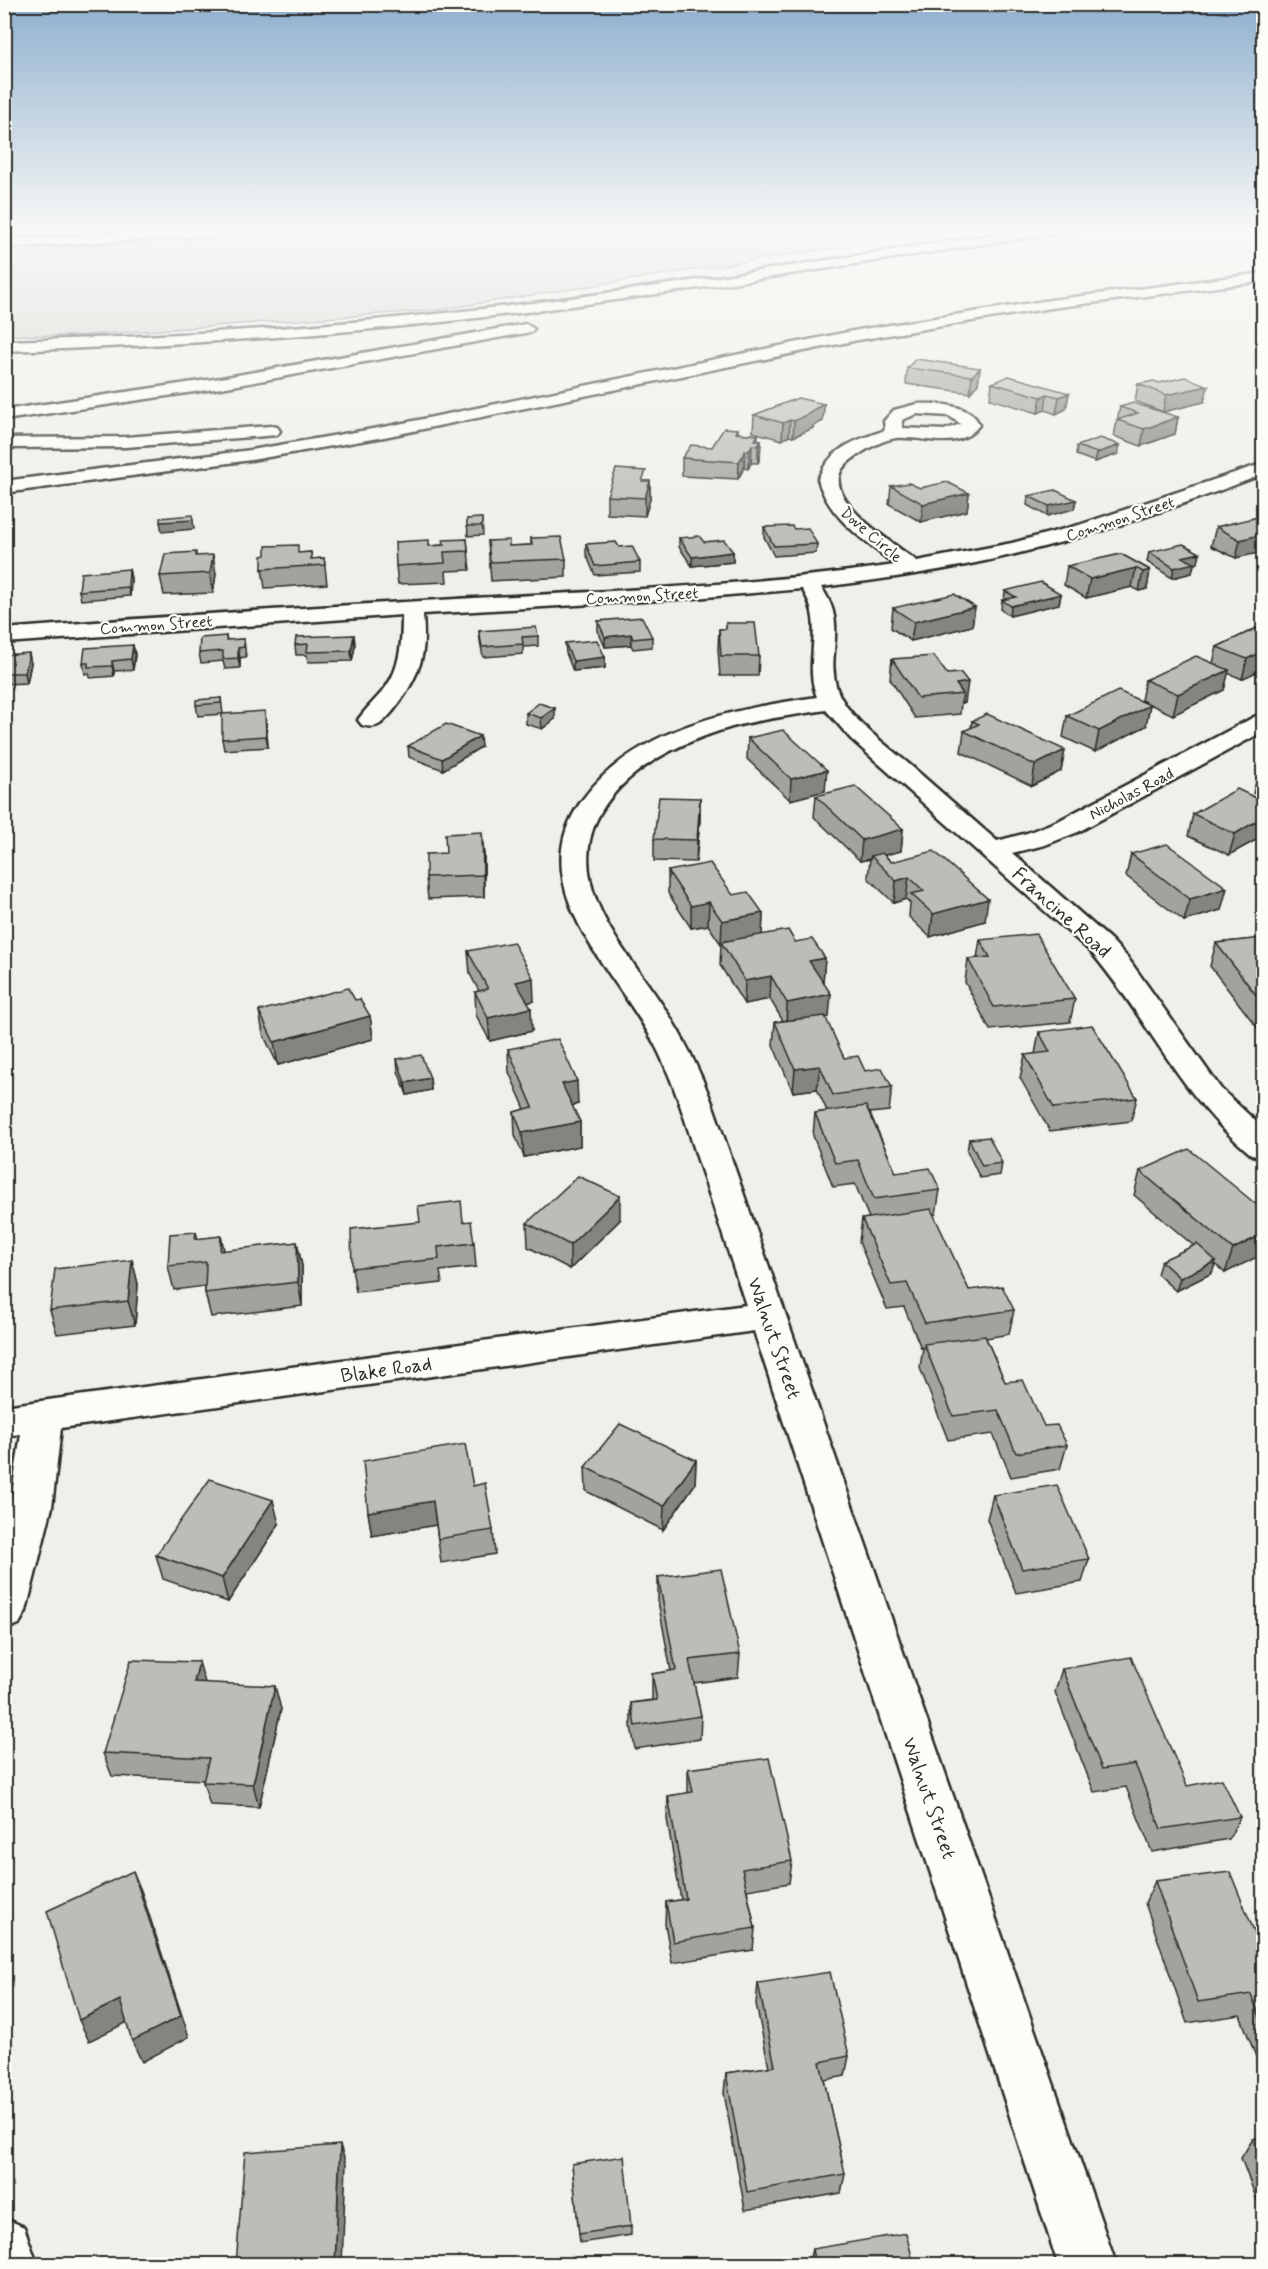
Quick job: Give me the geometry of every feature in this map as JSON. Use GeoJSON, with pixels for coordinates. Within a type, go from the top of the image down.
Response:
{"type":"FeatureCollection","features":[{"type":"Feature","properties":{"kind":"main road"},"geometry":{"type":"LineString","coordinates":[[4,346],[212,338],[268,333]]}},
{"type":"Feature","properties":{"kind":"main road"},"geometry":{"type":"LineString","coordinates":[[4,415],[221,383],[501,333]]}},
{"type":"Feature","properties":{"kind":"main road"},"geometry":{"type":"LineString","coordinates":[[342,422],[640,370],[876,333]]}},
{"type":"Feature","properties":{"kind":"main road"},"geometry":{"type":"LineString","coordinates":[[4,487],[169,467],[341,440],[826,341]]}},
{"type":"Feature","properties":{"kind":"main road"},"geometry":{"type":"LineString","coordinates":[[4,442],[126,442],[290,429]]}},
{"type":"Feature","properties":{"kind":"main road","name":"Dove Circle"},"geometry":{"type":"LineString","coordinates":[[894,433],[856,446],[840,456],[826,474],[827,488],[842,509],[912,568]]}},
{"type":"Feature","properties":{"kind":"main road","name":"Common Street"},"geometry":{"type":"LineString","coordinates":[[4,636],[156,623],[709,591],[808,583],[975,557],[1061,537],[1129,517],[1263,468]]}},
{"type":"Feature","properties":{"kind":"main road"},"geometry":{"type":"LineString","coordinates":[[808,583],[819,598],[825,614],[824,681],[832,702]]}},
{"type":"Feature","properties":{"kind":"main road"},"geometry":{"type":"LineString","coordinates":[[370,720],[393,696],[406,675],[414,641],[412,608]]}},
{"type":"Feature","properties":{"kind":"main road","name":"Francine Road"},"geometry":{"type":"LineString","coordinates":[[832,702],[860,734],[1086,931],[1115,961],[1210,1095],[1258,1137]]}},
{"type":"Feature","properties":{"kind":"main road","name":"Walnut Street"},"geometry":{"type":"LineString","coordinates":[[832,702],[725,722],[688,734],[629,767],[593,800],[579,824],[573,848],[577,886],[588,912],[659,1023],[688,1081],[1087,2265]]}},
{"type":"Feature","properties":{"kind":"main road","name":"Nicholas Road"},"geometry":{"type":"LineString","coordinates":[[993,850],[1036,839],[1070,826],[1263,721]]}},
{"type":"Feature","properties":{"kind":"main road","name":"Blake Road"},"geometry":{"type":"LineString","coordinates":[[24,1419],[767,1316]]}},
{"type":"Feature","properties":{"kind":"main road"},"geometry":{"type":"LineString","coordinates":[[4,1611],[31,1507],[24,1419]]}},
{"type":"Feature","properties":{"kind":"main road"},"geometry":{"type":"LineString","coordinates":[[4,2247],[8,2265]]}},
{"type":"Feature","properties":{"kind":"shaded area"},"geometry":{"type":"Polygon","coordinates":[[[5,333],[117,333],[74,336],[5,335],[5,333]]]}},
{"type":"Feature","properties":{"kind":"building"},"geometry":{"type":"Polygon","coordinates":[[[916,359],[980,368],[972,376],[907,368],[916,359]]]}},
{"type":"Feature","properties":{"kind":"building"},"geometry":{"type":"Polygon","coordinates":[[[1009,376],[1069,393],[1059,397],[1047,394],[1041,397],[992,383],[1009,376]]]}},
{"type":"Feature","properties":{"kind":"building"},"geometry":{"type":"Polygon","coordinates":[[[1185,377],[1208,386],[1166,395],[1138,384],[1154,381],[1159,383],[1185,377]]]}},
{"type":"Feature","properties":{"kind":"building"},"geometry":{"type":"Polygon","coordinates":[[[798,398],[824,404],[794,421],[783,423],[754,415],[798,398]]]}},
{"type":"Feature","properties":{"kind":"building"},"geometry":{"type":"Polygon","coordinates":[[[1133,403],[1178,417],[1144,429],[1117,420],[1138,413],[1120,407],[1133,403]]]}},
{"type":"Feature","properties":{"kind":"building"},"geometry":{"type":"Polygon","coordinates":[[[724,428],[738,429],[736,433],[758,435],[755,440],[761,440],[758,446],[752,445],[749,451],[745,451],[739,462],[682,458],[691,445],[712,447],[724,428]]]}},
{"type":"Feature","properties":{"kind":"building"},"geometry":{"type":"Polygon","coordinates":[[[1100,438],[1120,445],[1097,453],[1077,446],[1100,438]]]}},
{"type":"Feature","properties":{"kind":"building"},"geometry":{"type":"Polygon","coordinates":[[[616,469],[646,471],[642,481],[650,481],[645,498],[607,496],[616,469]]]}},
{"type":"Feature","properties":{"kind":"building"},"geometry":{"type":"Polygon","coordinates":[[[947,482],[969,493],[923,504],[891,486],[909,483],[920,488],[947,482]]]}},
{"type":"Feature","properties":{"kind":"building"},"geometry":{"type":"Polygon","coordinates":[[[1055,490],[1076,500],[1049,506],[1028,496],[1055,490]]]}},
{"type":"Feature","properties":{"kind":"building"},"geometry":{"type":"Polygon","coordinates":[[[192,515],[193,520],[160,522],[160,518],[192,515]]]}},
{"type":"Feature","properties":{"kind":"building"},"geometry":{"type":"Polygon","coordinates":[[[1263,516],[1263,534],[1240,540],[1216,527],[1263,516]]]}},
{"type":"Feature","properties":{"kind":"building"},"geometry":{"type":"Polygon","coordinates":[[[482,518],[482,526],[467,526],[467,519],[482,518]]]}},
{"type":"Feature","properties":{"kind":"building"},"geometry":{"type":"Polygon","coordinates":[[[792,526],[794,529],[808,528],[817,544],[774,546],[764,527],[792,526]]]}},
{"type":"Feature","properties":{"kind":"building"},"geometry":{"type":"Polygon","coordinates":[[[699,536],[704,542],[724,540],[733,552],[692,557],[679,538],[699,536]]]}},
{"type":"Feature","properties":{"kind":"building"},"geometry":{"type":"Polygon","coordinates":[[[561,537],[566,559],[490,562],[488,541],[509,540],[509,546],[532,545],[531,538],[561,537]]]}},
{"type":"Feature","properties":{"kind":"building"},"geometry":{"type":"Polygon","coordinates":[[[467,539],[468,551],[444,552],[445,563],[396,566],[395,542],[429,540],[429,546],[444,545],[443,540],[467,539]]]}},
{"type":"Feature","properties":{"kind":"building"},"geometry":{"type":"Polygon","coordinates":[[[616,542],[619,547],[632,546],[640,562],[595,566],[586,544],[616,542]]]}},
{"type":"Feature","properties":{"kind":"building"},"geometry":{"type":"Polygon","coordinates":[[[1183,544],[1200,553],[1182,557],[1194,563],[1174,568],[1149,552],[1183,544]]]}},
{"type":"Feature","properties":{"kind":"building"},"geometry":{"type":"Polygon","coordinates":[[[298,545],[298,553],[311,552],[311,559],[324,558],[325,565],[262,569],[262,556],[266,555],[266,546],[298,545]]]}},
{"type":"Feature","properties":{"kind":"building"},"geometry":{"type":"Polygon","coordinates":[[[196,552],[196,556],[213,555],[210,573],[160,576],[165,554],[196,552]]]}},
{"type":"Feature","properties":{"kind":"building"},"geometry":{"type":"Polygon","coordinates":[[[1121,554],[1150,570],[1143,572],[1136,568],[1090,579],[1067,566],[1121,554]]]}},
{"type":"Feature","properties":{"kind":"building"},"geometry":{"type":"Polygon","coordinates":[[[129,569],[128,587],[79,591],[81,573],[129,569]]]}},
{"type":"Feature","properties":{"kind":"building"},"geometry":{"type":"Polygon","coordinates":[[[1041,582],[1061,594],[1011,606],[1002,600],[1016,597],[1005,591],[1041,582]]]}},
{"type":"Feature","properties":{"kind":"building"},"geometry":{"type":"Polygon","coordinates":[[[954,594],[975,607],[914,622],[893,608],[954,594]]]}},
{"type":"Feature","properties":{"kind":"building"},"geometry":{"type":"Polygon","coordinates":[[[642,617],[652,637],[633,639],[631,634],[605,637],[598,621],[642,617]]]}},
{"type":"Feature","properties":{"kind":"building"},"geometry":{"type":"Polygon","coordinates":[[[726,623],[755,623],[759,656],[721,656],[719,629],[726,629],[726,623]]]}},
{"type":"Feature","properties":{"kind":"building"},"geometry":{"type":"Polygon","coordinates":[[[1263,625],[1263,651],[1247,659],[1217,647],[1263,625]]]}},
{"type":"Feature","properties":{"kind":"building"},"geometry":{"type":"Polygon","coordinates":[[[536,627],[538,636],[522,637],[523,644],[482,647],[479,631],[536,627]]]}},
{"type":"Feature","properties":{"kind":"building"},"geometry":{"type":"Polygon","coordinates":[[[354,635],[351,651],[307,652],[308,644],[295,645],[296,637],[354,635]]]}},
{"type":"Feature","properties":{"kind":"building"},"geometry":{"type":"Polygon","coordinates":[[[226,636],[226,640],[244,639],[244,647],[238,648],[238,658],[223,659],[223,651],[199,653],[200,638],[226,636]]]}},
{"type":"Feature","properties":{"kind":"building"},"geometry":{"type":"Polygon","coordinates":[[[597,640],[605,657],[573,661],[565,643],[597,640]]]}},
{"type":"Feature","properties":{"kind":"building"},"geometry":{"type":"Polygon","coordinates":[[[133,645],[131,659],[112,661],[112,666],[88,667],[88,663],[83,663],[85,648],[133,645]]]}},
{"type":"Feature","properties":{"kind":"building"},"geometry":{"type":"Polygon","coordinates":[[[29,653],[25,673],[4,673],[4,655],[29,653]]]}},
{"type":"Feature","properties":{"kind":"building"},"geometry":{"type":"Polygon","coordinates":[[[934,656],[947,674],[961,673],[968,682],[956,684],[963,694],[918,698],[892,659],[934,656]]]}},
{"type":"Feature","properties":{"kind":"building"},"geometry":{"type":"Polygon","coordinates":[[[1196,656],[1229,670],[1178,694],[1145,680],[1196,656]]]}},
{"type":"Feature","properties":{"kind":"building"},"geometry":{"type":"Polygon","coordinates":[[[1118,691],[1150,705],[1099,731],[1067,716],[1118,691]]]}},
{"type":"Feature","properties":{"kind":"building"},"geometry":{"type":"Polygon","coordinates":[[[221,698],[221,703],[196,705],[196,700],[221,698]]]}},
{"type":"Feature","properties":{"kind":"building"},"geometry":{"type":"Polygon","coordinates":[[[539,703],[555,708],[541,718],[526,713],[539,703]]]}},
{"type":"Feature","properties":{"kind":"building"},"geometry":{"type":"Polygon","coordinates":[[[265,711],[266,736],[222,739],[222,714],[265,711]]]}},
{"type":"Feature","properties":{"kind":"building"},"geometry":{"type":"Polygon","coordinates":[[[987,714],[1065,750],[1035,765],[964,731],[979,724],[972,721],[987,714]]]}},
{"type":"Feature","properties":{"kind":"building"},"geometry":{"type":"Polygon","coordinates":[[[446,724],[480,736],[442,759],[408,746],[446,724]]]}},
{"type":"Feature","properties":{"kind":"building"},"geometry":{"type":"Polygon","coordinates":[[[783,730],[827,770],[791,779],[748,738],[783,730]]]}},
{"type":"Feature","properties":{"kind":"building"},"geometry":{"type":"Polygon","coordinates":[[[855,786],[903,829],[862,840],[816,796],[855,786]]]}},
{"type":"Feature","properties":{"kind":"building"},"geometry":{"type":"Polygon","coordinates":[[[1237,789],[1256,798],[1263,794],[1263,817],[1235,834],[1193,814],[1237,789]]]}},
{"type":"Feature","properties":{"kind":"building"},"geometry":{"type":"Polygon","coordinates":[[[659,797],[700,798],[697,840],[654,839],[659,797]]]}},
{"type":"Feature","properties":{"kind":"building"},"geometry":{"type":"Polygon","coordinates":[[[482,832],[483,875],[426,877],[426,854],[446,853],[445,834],[482,832]]]}},
{"type":"Feature","properties":{"kind":"building"},"geometry":{"type":"Polygon","coordinates":[[[1167,844],[1227,888],[1190,899],[1131,854],[1167,844]]]}},
{"type":"Feature","properties":{"kind":"building"},"geometry":{"type":"Polygon","coordinates":[[[934,851],[988,899],[933,914],[911,894],[924,891],[909,877],[896,881],[871,856],[882,853],[891,862],[934,851]]]}},
{"type":"Feature","properties":{"kind":"building"},"geometry":{"type":"Polygon","coordinates":[[[710,863],[733,895],[748,892],[763,913],[722,921],[709,902],[691,906],[668,871],[710,863]]]}},
{"type":"Feature","properties":{"kind":"building"},"geometry":{"type":"Polygon","coordinates":[[[788,930],[795,942],[812,939],[825,958],[809,961],[831,994],[787,1003],[771,976],[745,981],[721,942],[788,930]]]}},
{"type":"Feature","properties":{"kind":"building"},"geometry":{"type":"Polygon","coordinates":[[[1036,934],[1075,999],[994,1007],[968,959],[990,957],[980,940],[1036,934]]]}},
{"type":"Feature","properties":{"kind":"building"},"geometry":{"type":"Polygon","coordinates":[[[1263,938],[1263,1004],[1216,943],[1263,938]]]}},
{"type":"Feature","properties":{"kind":"building"},"geometry":{"type":"Polygon","coordinates":[[[513,942],[533,978],[516,982],[531,1008],[488,1018],[475,992],[488,989],[468,951],[513,942]]]}},
{"type":"Feature","properties":{"kind":"building"},"geometry":{"type":"Polygon","coordinates":[[[348,988],[355,1000],[360,999],[370,1016],[274,1042],[259,1011],[348,988]]]}},
{"type":"Feature","properties":{"kind":"building"},"geometry":{"type":"Polygon","coordinates":[[[825,1016],[844,1058],[858,1056],[865,1071],[882,1068],[892,1087],[833,1095],[820,1066],[795,1069],[775,1022],[825,1016]]]}},
{"type":"Feature","properties":{"kind":"building"},"geometry":{"type":"Polygon","coordinates":[[[1092,1025],[1137,1098],[1054,1108],[1025,1055],[1050,1052],[1039,1032],[1092,1025]]]}},
{"type":"Feature","properties":{"kind":"building"},"geometry":{"type":"Polygon","coordinates":[[[558,1039],[577,1081],[562,1084],[580,1122],[522,1133],[514,1112],[533,1107],[508,1049],[558,1039]]]}},
{"type":"Feature","properties":{"kind":"building"},"geometry":{"type":"Polygon","coordinates":[[[421,1055],[430,1078],[405,1083],[397,1059],[421,1055]]]}},
{"type":"Feature","properties":{"kind":"building"},"geometry":{"type":"Polygon","coordinates":[[[866,1106],[896,1173],[930,1168],[940,1190],[874,1199],[858,1160],[835,1163],[815,1113],[866,1106]]]}},
{"type":"Feature","properties":{"kind":"building"},"geometry":{"type":"Polygon","coordinates":[[[989,1137],[1002,1163],[982,1166],[969,1139],[989,1137]]]}},
{"type":"Feature","properties":{"kind":"building"},"geometry":{"type":"Polygon","coordinates":[[[1189,1149],[1263,1210],[1263,1234],[1233,1249],[1140,1171],[1189,1149]]]}},
{"type":"Feature","properties":{"kind":"building"},"geometry":{"type":"Polygon","coordinates":[[[578,1176],[620,1196],[570,1245],[527,1223],[578,1176]]]}},
{"type":"Feature","properties":{"kind":"building"},"geometry":{"type":"Polygon","coordinates":[[[461,1201],[463,1222],[471,1221],[474,1243],[438,1247],[439,1259],[352,1268],[351,1229],[420,1222],[418,1206],[461,1201]]]}},
{"type":"Feature","properties":{"kind":"building"},"geometry":{"type":"Polygon","coordinates":[[[931,1209],[969,1290],[1002,1286],[1014,1310],[925,1323],[907,1283],[891,1285],[862,1219],[931,1209]]]}},
{"type":"Feature","properties":{"kind":"building"},"geometry":{"type":"Polygon","coordinates":[[[196,1232],[195,1239],[221,1236],[220,1251],[297,1242],[298,1282],[205,1293],[206,1262],[168,1266],[170,1234],[196,1232]]]}},
{"type":"Feature","properties":{"kind":"building"},"geometry":{"type":"Polygon","coordinates":[[[1197,1244],[1216,1261],[1180,1278],[1161,1261],[1197,1244]]]}},
{"type":"Feature","properties":{"kind":"building"},"geometry":{"type":"Polygon","coordinates":[[[132,1260],[128,1301],[50,1310],[55,1269],[132,1260]]]}},
{"type":"Feature","properties":{"kind":"building"},"geometry":{"type":"Polygon","coordinates":[[[985,1336],[1005,1382],[1023,1380],[1044,1426],[1057,1425],[1067,1445],[1016,1453],[998,1410],[953,1416],[924,1344],[985,1336]]]}},
{"type":"Feature","properties":{"kind":"building"},"geometry":{"type":"Polygon","coordinates":[[[620,1424],[696,1460],[664,1506],[585,1467],[620,1424]]]}},
{"type":"Feature","properties":{"kind":"building"},"geometry":{"type":"Polygon","coordinates":[[[465,1444],[473,1486],[485,1483],[493,1530],[438,1539],[433,1501],[368,1512],[363,1461],[465,1444]]]}},
{"type":"Feature","properties":{"kind":"building"},"geometry":{"type":"Polygon","coordinates":[[[210,1479],[273,1500],[222,1578],[156,1555],[210,1479]]]}},
{"type":"Feature","properties":{"kind":"building"},"geometry":{"type":"Polygon","coordinates":[[[1057,1485],[1089,1559],[1022,1569],[993,1495],[1057,1485]]]}},
{"type":"Feature","properties":{"kind":"building"},"geometry":{"type":"Polygon","coordinates":[[[721,1569],[740,1654],[689,1660],[701,1716],[635,1726],[631,1703],[657,1700],[652,1674],[676,1670],[658,1577],[721,1569]]]}},
{"type":"Feature","properties":{"kind":"building"},"geometry":{"type":"Polygon","coordinates":[[[1131,1657],[1187,1786],[1222,1779],[1240,1817],[1161,1829],[1135,1764],[1102,1769],[1062,1669],[1131,1657]]]}},
{"type":"Feature","properties":{"kind":"building"},"geometry":{"type":"Polygon","coordinates":[[[131,1660],[199,1662],[194,1682],[275,1686],[253,1784],[203,1782],[209,1758],[103,1753],[131,1660]]]}},
{"type":"Feature","properties":{"kind":"building"},"geometry":{"type":"Polygon","coordinates":[[[769,1758],[792,1861],[742,1869],[755,1928],[673,1942],[666,1902],[686,1899],[668,1796],[693,1792],[688,1769],[769,1758]]]}},
{"type":"Feature","properties":{"kind":"building"},"geometry":{"type":"Polygon","coordinates":[[[133,1871],[181,2016],[132,2041],[120,2000],[79,2020],[47,1911],[133,1871]]]}},
{"type":"Feature","properties":{"kind":"building"},"geometry":{"type":"Polygon","coordinates":[[[1230,1872],[1261,1948],[1263,1948],[1263,2025],[1251,1994],[1198,2002],[1155,1881],[1230,1872]]]}},
{"type":"Feature","properties":{"kind":"building"},"geometry":{"type":"Polygon","coordinates":[[[830,1972],[849,2056],[820,2062],[845,2174],[747,2192],[726,2073],[775,2066],[758,1983],[830,1972]]]}},
{"type":"Feature","properties":{"kind":"building"},"geometry":{"type":"Polygon","coordinates":[[[1263,2137],[1263,2165],[1253,2139],[1263,2137]]]}},
{"type":"Feature","properties":{"kind":"building"},"geometry":{"type":"Polygon","coordinates":[[[340,2145],[335,2265],[236,2265],[245,2152],[340,2145]]]}},
{"type":"Feature","properties":{"kind":"building"},"geometry":{"type":"Polygon","coordinates":[[[624,2156],[631,2226],[579,2234],[572,2164],[624,2156]]]}},
{"type":"Feature","properties":{"kind":"building"},"geometry":{"type":"Polygon","coordinates":[[[906,2233],[914,2265],[815,2265],[812,2249],[906,2233]]]}}]}
